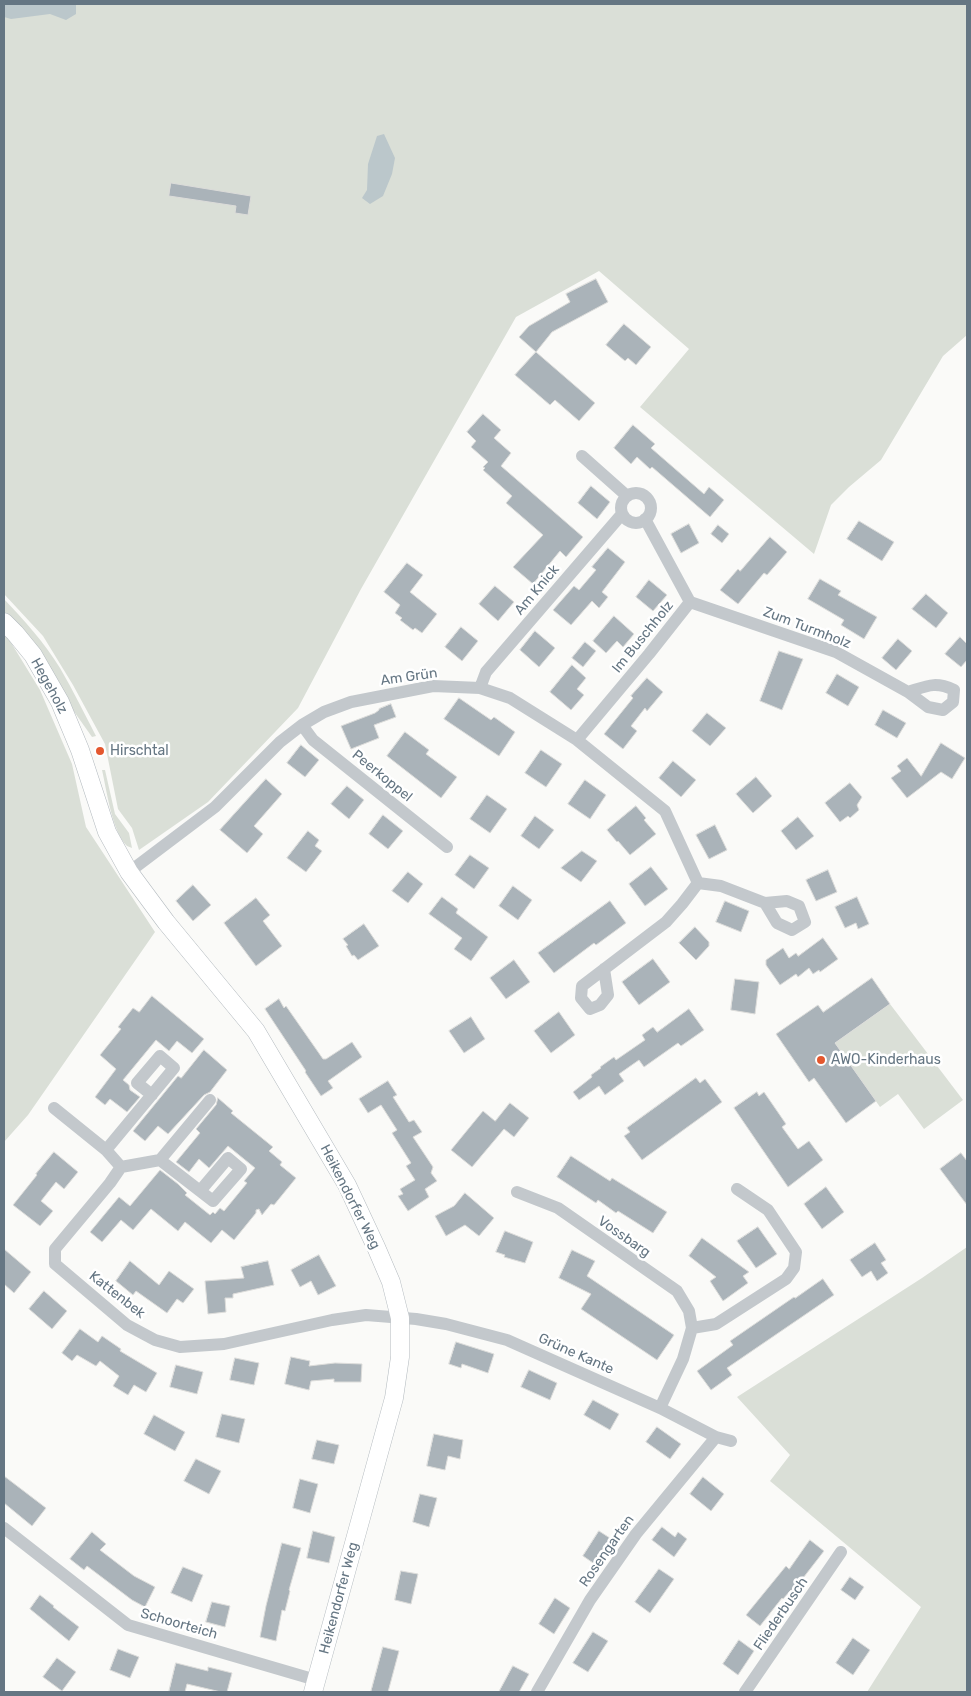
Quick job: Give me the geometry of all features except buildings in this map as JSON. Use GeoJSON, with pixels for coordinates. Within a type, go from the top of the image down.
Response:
{"type":"FeatureCollection","features":[{"type":"Feature","properties":{"kind":"street"},"geometry":{"type":"LineString","coordinates":[[582,456],[627,496],[632,493],[639,493],[646,496],[650,501],[650,514],[645,520],[632,522],[622,514]]}},
{"type":"Feature","properties":{"kind":"street","name":"Am Knick"},"geometry":{"type":"LineString","coordinates":[[480,688],[486,672],[622,514],[622,501],[627,496]]}},
{"type":"Feature","properties":{"kind":"street","name":"Im Buschholz"},"geometry":{"type":"LineString","coordinates":[[577,740],[690,602],[645,520]]}},
{"type":"Feature","properties":{"kind":"street","name":"Zum Turmholz"},"geometry":{"type":"LineString","coordinates":[[690,602],[836,652],[908,692]]}},
{"type":"Feature","properties":{"kind":"street","name":"Hegeholz"},"geometry":{"type":"LineString","coordinates":[[4,622],[32,656],[60,702],[83,758]]}},
{"type":"Feature","properties":{"kind":"street","name":"Am Grün"},"geometry":{"type":"LineString","coordinates":[[129,872],[214,807],[280,742],[302,725],[324,712],[351,702],[433,686],[480,688],[510,698],[577,740],[665,811],[698,883]]}},
{"type":"Feature","properties":{"kind":"street","name":"Peerkoppel"},"geometry":{"type":"LineString","coordinates":[[302,725],[313,740],[447,847]]}},
{"type":"Feature","properties":{"kind":"street","name":"Heikendorfer Weg"},"geometry":{"type":"LineString","coordinates":[[83,758],[106,832],[129,872],[166,922],[256,1030],[347,1185],[391,1282],[400,1318],[400,1357],[394,1398],[315,1686]]}},
{"type":"Feature","properties":{"kind":"street"},"geometry":{"type":"LineString","coordinates":[[604,969],[666,922],[698,883],[721,886],[765,904]]}},
{"type":"Feature","properties":{"kind":"street"},"geometry":{"type":"LineString","coordinates":[[106,1150],[152,1095]]}},
{"type":"Feature","properties":{"kind":"street"},"geometry":{"type":"LineString","coordinates":[[54,1108],[106,1150],[121,1167],[160,1160],[210,1100]]}},
{"type":"Feature","properties":{"kind":"street"},"geometry":{"type":"LineString","coordinates":[[160,1160],[200,1191]]}},
{"type":"Feature","properties":{"kind":"street","name":"Kattenbek"},"geometry":{"type":"LineString","coordinates":[[121,1167],[55,1249],[55,1264],[127,1325],[155,1340],[180,1347],[224,1344],[332,1320],[366,1315],[400,1318]]}},
{"type":"Feature","properties":{"kind":"street"},"geometry":{"type":"LineString","coordinates":[[660,1408],[683,1359],[692,1328],[716,1324],[786,1279],[794,1268],[796,1252],[768,1210],[738,1189]]}},
{"type":"Feature","properties":{"kind":"street","name":"Vossbarg"},"geometry":{"type":"LineString","coordinates":[[517,1192],[558,1208],[677,1290],[689,1311],[692,1328]]}},
{"type":"Feature","properties":{"kind":"street","name":"Grüne Kante"},"geometry":{"type":"LineString","coordinates":[[400,1318],[446,1324],[507,1340],[660,1408],[716,1437],[731,1441]]}},
{"type":"Feature","properties":{"kind":"street","name":"Rosengarten"},"geometry":{"type":"LineString","coordinates":[[537,1692],[590,1600],[636,1534],[716,1437]]}},
{"type":"Feature","properties":{"kind":"street","name":"Schoorteich"},"geometry":{"type":"LineString","coordinates":[[4,1528],[128,1625],[315,1686]]}},
{"type":"Feature","properties":{"kind":"street","name":"Fliederbusch"},"geometry":{"type":"LineString","coordinates":[[745,1692],[842,1552]]}},
{"type":"Feature","properties":{"kind":"shaded area"},"geometry":{"type":"Polygon","coordinates":[[[4,4],[967,4],[967,335],[943,356],[881,460],[831,505],[814,554],[640,407],[689,349],[599,271],[516,317],[361,589],[298,708],[208,802],[139,850],[132,828],[118,809],[105,744],[73,685],[43,636],[4,594],[4,4]]]}},
{"type":"Feature","properties":{"kind":"shaded area"},"geometry":{"type":"Polygon","coordinates":[[[4,4],[76,4],[76,14],[66,20],[50,14],[11,19],[4,17],[4,4]]]}},
{"type":"Feature","properties":{"kind":"shaded area"},"geometry":{"type":"Polygon","coordinates":[[[384,134],[395,158],[392,174],[383,196],[370,204],[362,198],[367,190],[368,164],[377,136],[384,134]]]}},
{"type":"Feature","properties":{"kind":"shaded area"},"geometry":{"type":"Polygon","coordinates":[[[4,599],[34,632],[54,658],[96,736],[92,737],[68,703],[35,647],[4,613],[4,599]]]}},
{"type":"Feature","properties":{"kind":"shaded area"},"geometry":{"type":"Polygon","coordinates":[[[4,635],[10,641],[40,690],[72,764],[86,827],[155,932],[28,1115],[4,1142],[4,635]]]}},
{"type":"Feature","properties":{"kind":"shaded area"},"geometry":{"type":"Polygon","coordinates":[[[102,770],[105,770],[115,814],[129,833],[132,848],[127,846],[117,831],[102,770]]]}},
{"type":"Feature","properties":{"kind":"shaded area"},"geometry":{"type":"Polygon","coordinates":[[[890,1004],[963,1100],[924,1129],[898,1094],[880,1107],[835,1043],[890,1004]]]}},
{"type":"Feature","properties":{"kind":"shaded area"},"geometry":{"type":"Polygon","coordinates":[[[967,1247],[967,1692],[867,1692],[921,1607],[770,1481],[790,1455],[737,1397],[967,1247]]]}},
{"type":"Feature","properties":{"kind":"place","name":"Hirschtal"},"geometry":{"type":"Point","coordinates":[100,751]}},
{"type":"Feature","properties":{"kind":"place","name":"AWO-Kinderhaus"},"geometry":{"type":"Point","coordinates":[821,1060]}}]}
